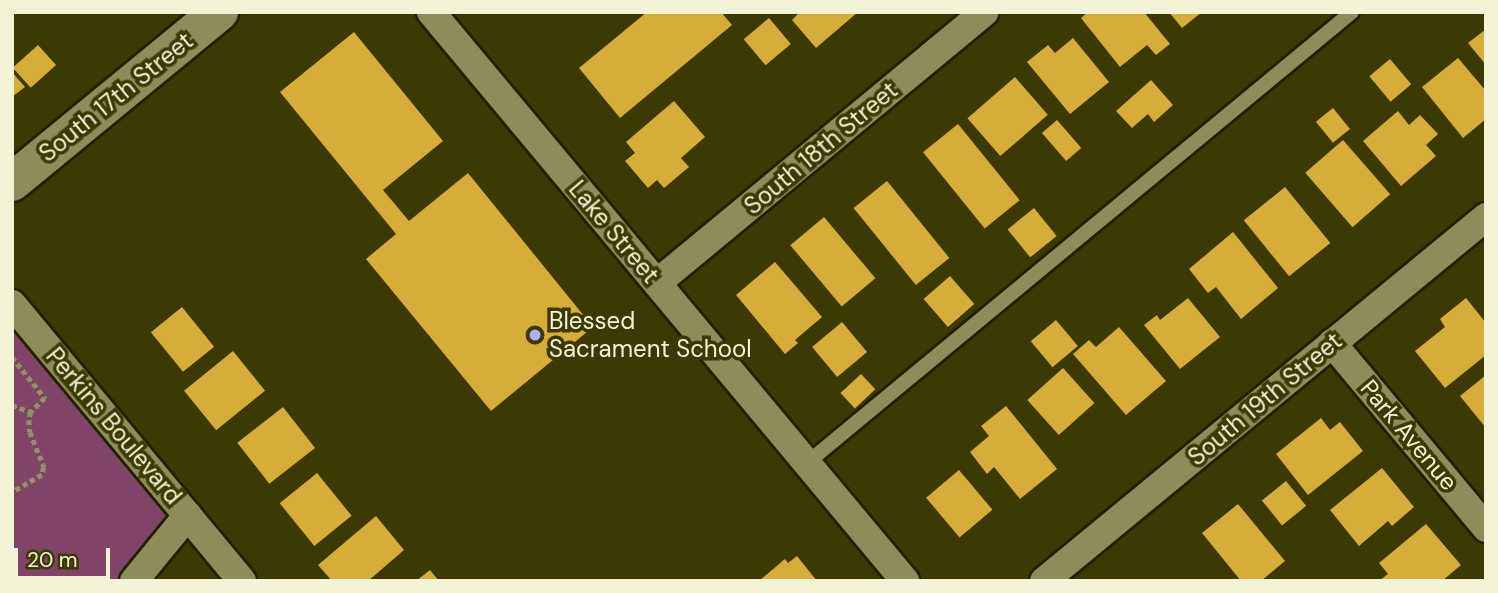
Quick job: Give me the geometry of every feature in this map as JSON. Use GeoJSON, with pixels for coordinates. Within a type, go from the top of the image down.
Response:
{"type":"FeatureCollection","features":[{"type":"Feature","properties":{"kind":"main road","name":"South 17th Street"},"geometry":{"type":"LineString","coordinates":[[12,182],[219,12]]}},
{"type":"Feature","properties":{"kind":"street","name":"Lake Street"},"geometry":{"type":"LineString","coordinates":[[431,12],[905,581]]}},
{"type":"Feature","properties":{"kind":"street","name":"South 18th Street"},"geometry":{"type":"LineString","coordinates":[[657,284],[985,12]]}},
{"type":"Feature","properties":{"kind":"street","name":"South 19th Street"},"geometry":{"type":"LineString","coordinates":[[1044,581],[1486,216]]}},
{"type":"Feature","properties":{"kind":"street","name":"Perkins Boulevard"},"geometry":{"type":"LineString","coordinates":[[12,304],[243,581]]}},
{"type":"Feature","properties":{"kind":"street","name":"Park Avenue"},"geometry":{"type":"LineString","coordinates":[[1332,343],[1486,528]]}},
{"type":"Feature","properties":{"kind":"street"},"geometry":{"type":"LineString","coordinates":[[134,581],[188,515]]}},
{"type":"Feature","properties":{"kind":"lane"},"geometry":{"type":"LineString","coordinates":[[807,463],[1352,12]]}},
{"type":"Feature","properties":{"kind":"path"},"geometry":{"type":"LineString","coordinates":[[12,357],[46,398],[31,412],[30,432],[44,467],[42,475],[12,492]]}},
{"type":"Feature","properties":{"kind":"path"},"geometry":{"type":"LineString","coordinates":[[12,405],[31,412]]}},
{"type":"Feature","properties":{"kind":"shaded area"},"geometry":{"type":"Polygon","coordinates":[[[12,304],[188,515],[134,581],[12,581],[12,304]]]}},
{"type":"Feature","properties":{"kind":"building"},"geometry":{"type":"Polygon","coordinates":[[[647,12],[721,12],[732,25],[620,118],[579,68],[647,12]]]}},
{"type":"Feature","properties":{"kind":"building"},"geometry":{"type":"Polygon","coordinates":[[[800,12],[858,12],[816,48],[792,20],[800,12]]]}},
{"type":"Feature","properties":{"kind":"building"},"geometry":{"type":"Polygon","coordinates":[[[1088,12],[1144,12],[1170,44],[1156,55],[1147,45],[1120,67],[1081,18],[1088,12]]]}},
{"type":"Feature","properties":{"kind":"building"},"geometry":{"type":"Polygon","coordinates":[[[1169,12],[1202,12],[1182,28],[1169,12]]]}},
{"type":"Feature","properties":{"kind":"building"},"geometry":{"type":"Polygon","coordinates":[[[769,18],[791,44],[766,65],[744,39],[769,18]]]}},
{"type":"Feature","properties":{"kind":"building"},"geometry":{"type":"Polygon","coordinates":[[[1486,29],[1486,65],[1468,43],[1486,29]]]}},
{"type":"Feature","properties":{"kind":"building"},"geometry":{"type":"Polygon","coordinates":[[[354,32],[443,141],[383,190],[409,221],[468,173],[593,327],[491,411],[366,259],[396,234],[280,92],[354,32]]]}},
{"type":"Feature","properties":{"kind":"building"},"geometry":{"type":"Polygon","coordinates":[[[1073,38],[1109,82],[1070,114],[1027,62],[1048,45],[1055,53],[1073,38]]]}},
{"type":"Feature","properties":{"kind":"building"},"geometry":{"type":"Polygon","coordinates":[[[38,45],[56,65],[31,88],[13,68],[38,45]]]}},
{"type":"Feature","properties":{"kind":"building"},"geometry":{"type":"Polygon","coordinates":[[[1458,58],[1486,91],[1486,119],[1463,138],[1422,87],[1458,58]]]}},
{"type":"Feature","properties":{"kind":"building"},"geometry":{"type":"Polygon","coordinates":[[[1390,59],[1411,84],[1391,102],[1369,76],[1390,59]]]}},
{"type":"Feature","properties":{"kind":"building"},"geometry":{"type":"Polygon","coordinates":[[[12,72],[25,87],[12,97],[12,72]]]}},
{"type":"Feature","properties":{"kind":"building"},"geometry":{"type":"Polygon","coordinates":[[[1015,77],[1048,115],[1000,156],[967,118],[1015,77]]]}},
{"type":"Feature","properties":{"kind":"building"},"geometry":{"type":"Polygon","coordinates":[[[1151,80],[1173,105],[1154,122],[1148,114],[1132,128],[1116,111],[1151,80]]]}},
{"type":"Feature","properties":{"kind":"building"},"geometry":{"type":"Polygon","coordinates":[[[674,101],[705,137],[681,158],[689,167],[664,188],[657,180],[648,188],[625,161],[635,153],[626,142],[674,101]]]}},
{"type":"Feature","properties":{"kind":"building"},"geometry":{"type":"Polygon","coordinates":[[[1333,108],[1350,129],[1333,143],[1316,122],[1333,108]]]}},
{"type":"Feature","properties":{"kind":"building"},"geometry":{"type":"Polygon","coordinates":[[[1398,111],[1409,125],[1420,115],[1438,134],[1426,145],[1436,156],[1401,186],[1363,141],[1398,111]]]}},
{"type":"Feature","properties":{"kind":"building"},"geometry":{"type":"Polygon","coordinates":[[[1057,120],[1081,148],[1066,161],[1042,133],[1057,120]]]}},
{"type":"Feature","properties":{"kind":"building"},"geometry":{"type":"Polygon","coordinates":[[[958,124],[1020,200],[985,228],[923,152],[958,124]]]}},
{"type":"Feature","properties":{"kind":"building"},"geometry":{"type":"Polygon","coordinates":[[[1343,140],[1390,194],[1353,227],[1305,173],[1343,140]]]}},
{"type":"Feature","properties":{"kind":"building"},"geometry":{"type":"Polygon","coordinates":[[[887,181],[949,258],[916,285],[854,208],[887,181]]]}},
{"type":"Feature","properties":{"kind":"building"},"geometry":{"type":"Polygon","coordinates":[[[1285,187],[1330,243],[1289,276],[1244,220],[1285,187]]]}},
{"type":"Feature","properties":{"kind":"building"},"geometry":{"type":"Polygon","coordinates":[[[1034,208],[1057,236],[1030,257],[1008,229],[1034,208]]]}},
{"type":"Feature","properties":{"kind":"building"},"geometry":{"type":"Polygon","coordinates":[[[824,217],[875,278],[842,307],[790,245],[824,217]]]}},
{"type":"Feature","properties":{"kind":"building"},"geometry":{"type":"Polygon","coordinates":[[[1233,232],[1278,288],[1241,319],[1216,287],[1208,293],[1189,269],[1233,232]]]}},
{"type":"Feature","properties":{"kind":"building"},"geometry":{"type":"Polygon","coordinates":[[[775,262],[822,317],[795,340],[798,343],[785,354],[736,295],[775,262]]]}},
{"type":"Feature","properties":{"kind":"building"},"geometry":{"type":"Polygon","coordinates":[[[950,276],[974,304],[948,327],[924,299],[950,276]]]}},
{"type":"Feature","properties":{"kind":"building"},"geometry":{"type":"Polygon","coordinates":[[[1188,298],[1220,337],[1180,369],[1144,325],[1157,315],[1160,320],[1188,298]]]}},
{"type":"Feature","properties":{"kind":"building"},"geometry":{"type":"Polygon","coordinates":[[[1466,298],[1486,323],[1486,355],[1445,388],[1415,351],[1445,327],[1440,319],[1466,298]]]}},
{"type":"Feature","properties":{"kind":"building"},"geometry":{"type":"Polygon","coordinates":[[[182,307],[214,347],[183,372],[151,332],[182,307]]]}},
{"type":"Feature","properties":{"kind":"building"},"geometry":{"type":"Polygon","coordinates":[[[1056,320],[1078,346],[1053,367],[1031,341],[1056,320]]]}},
{"type":"Feature","properties":{"kind":"building"},"geometry":{"type":"Polygon","coordinates":[[[842,322],[867,352],[837,377],[812,347],[842,322]]]}},
{"type":"Feature","properties":{"kind":"building"},"geometry":{"type":"Polygon","coordinates":[[[1119,327],[1166,381],[1126,415],[1073,354],[1089,340],[1096,347],[1119,327]]]}},
{"type":"Feature","properties":{"kind":"building"},"geometry":{"type":"Polygon","coordinates":[[[233,351],[265,391],[216,430],[184,391],[233,351]]]}},
{"type":"Feature","properties":{"kind":"building"},"geometry":{"type":"Polygon","coordinates":[[[1063,368],[1094,403],[1059,435],[1027,400],[1063,368]]]}},
{"type":"Feature","properties":{"kind":"building"},"geometry":{"type":"Polygon","coordinates":[[[861,374],[875,389],[855,408],[841,393],[861,374]]]}},
{"type":"Feature","properties":{"kind":"building"},"geometry":{"type":"Polygon","coordinates":[[[1486,375],[1486,428],[1460,396],[1486,375]]]}},
{"type":"Feature","properties":{"kind":"building"},"geometry":{"type":"Polygon","coordinates":[[[1006,406],[1057,469],[1020,499],[994,467],[987,474],[970,452],[989,436],[981,426],[1006,406]]]}},
{"type":"Feature","properties":{"kind":"building"},"geometry":{"type":"Polygon","coordinates":[[[283,407],[315,448],[269,484],[237,443],[283,407]]]}},
{"type":"Feature","properties":{"kind":"building"},"geometry":{"type":"Polygon","coordinates":[[[1321,418],[1330,430],[1340,422],[1363,451],[1308,495],[1276,454],[1321,418]]]}},
{"type":"Feature","properties":{"kind":"building"},"geometry":{"type":"Polygon","coordinates":[[[1382,468],[1414,507],[1392,526],[1388,521],[1359,546],[1330,510],[1382,468]]]}},
{"type":"Feature","properties":{"kind":"building"},"geometry":{"type":"Polygon","coordinates":[[[959,470],[992,510],[959,537],[926,498],[959,470]]]}},
{"type":"Feature","properties":{"kind":"building"},"geometry":{"type":"Polygon","coordinates":[[[317,473],[352,516],[314,546],[280,503],[317,473]]]}},
{"type":"Feature","properties":{"kind":"building"},"geometry":{"type":"Polygon","coordinates":[[[1286,481],[1306,506],[1282,525],[1262,501],[1286,481]]]}},
{"type":"Feature","properties":{"kind":"building"},"geometry":{"type":"Polygon","coordinates":[[[1238,504],[1285,561],[1261,581],[1241,581],[1202,533],[1238,504]]]}},
{"type":"Feature","properties":{"kind":"building"},"geometry":{"type":"Polygon","coordinates":[[[376,516],[404,550],[368,581],[332,581],[318,565],[376,516]]]}},
{"type":"Feature","properties":{"kind":"building"},"geometry":{"type":"Polygon","coordinates":[[[1426,524],[1461,565],[1442,581],[1379,581],[1388,574],[1379,563],[1426,524]]]}},
{"type":"Feature","properties":{"kind":"building"},"geometry":{"type":"Polygon","coordinates":[[[797,556],[817,581],[759,581],[785,559],[788,563],[797,556]]]}},
{"type":"Feature","properties":{"kind":"building"},"geometry":{"type":"Polygon","coordinates":[[[430,570],[439,581],[416,581],[430,570]]]}},
{"type":"Feature","properties":{"kind":"place","name":"Blessed Sacrament School"},"geometry":{"type":"Point","coordinates":[535,335]}}]}
